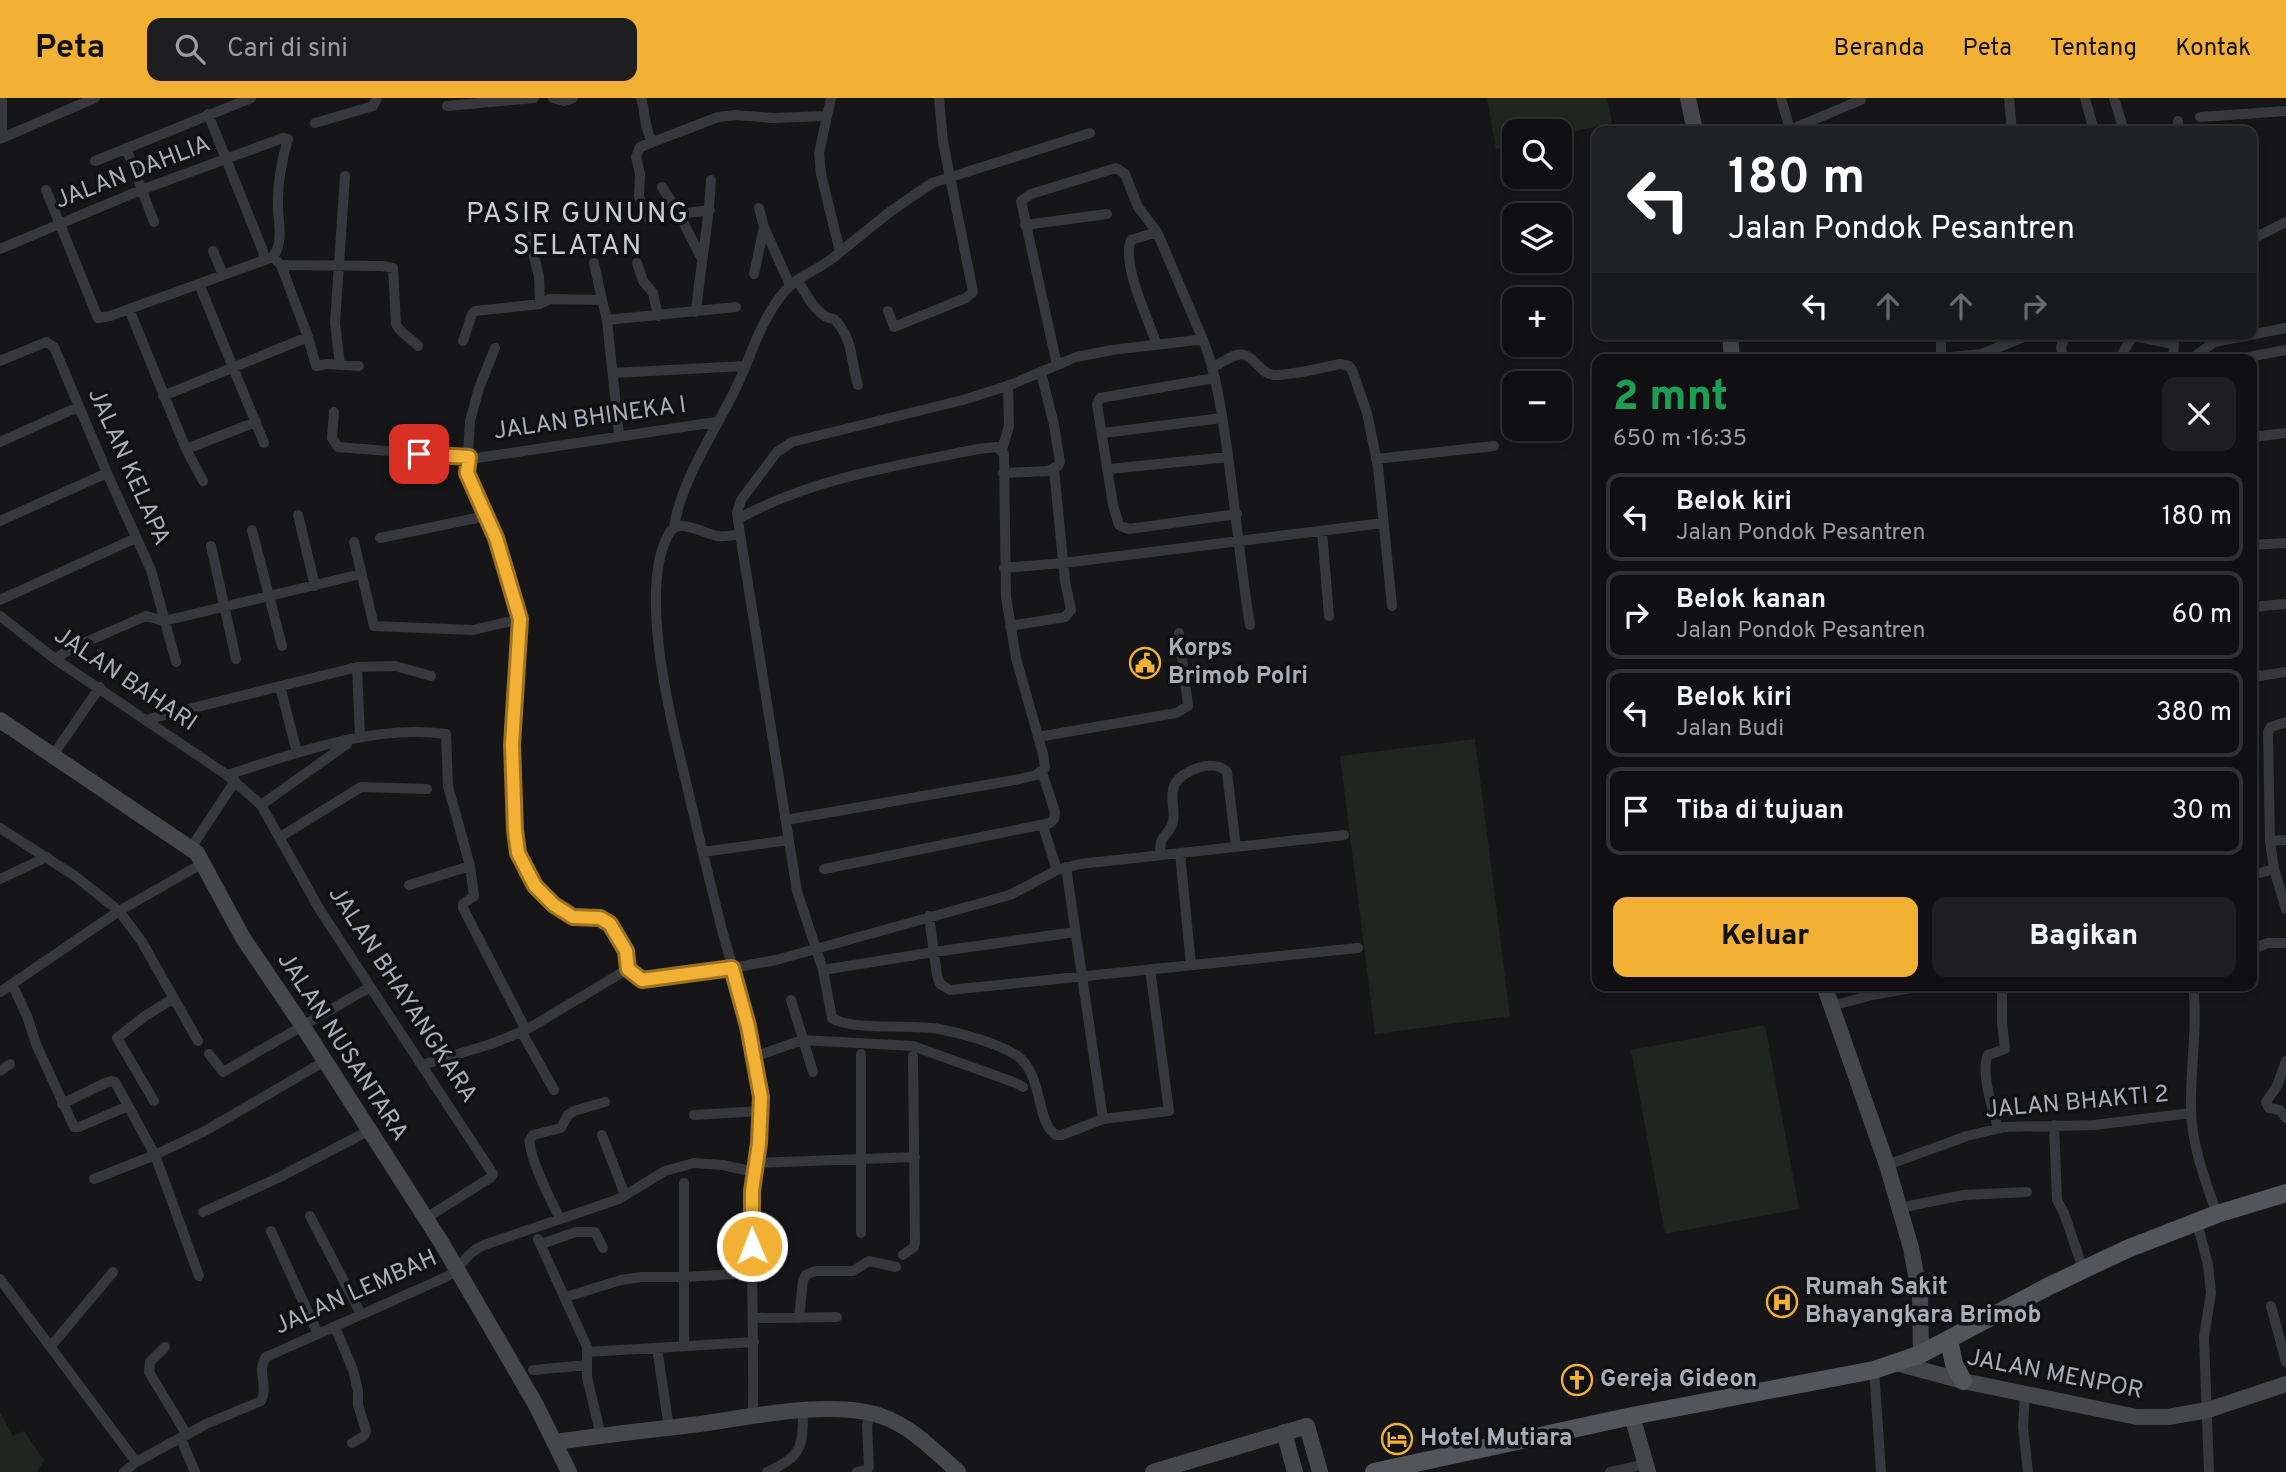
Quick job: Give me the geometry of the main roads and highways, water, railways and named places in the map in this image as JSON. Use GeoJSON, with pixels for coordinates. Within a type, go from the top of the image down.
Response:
{"type":"FeatureCollection","features":[{"type":"Feature","properties":{"kind":"main road"},"geometry":{"type":"LineString","coordinates":[[1374,1472],[1632,1416],[1874,1370],[1921,1354],[2083,1269],[2149,1239],[2286,1193]]}},
{"type":"Feature","properties":{"kind":"main road"},"geometry":{"type":"LineString","coordinates":[[1949,1340],[1954,1364],[1963,1381]]}},
{"type":"Feature","properties":{"kind":"place","name":"Korps Brimob Polri"},"geometry":{"type":"Point","coordinates":[1145,663]}},
{"type":"Feature","properties":{"kind":"place","name":"Rumah Sakit Bhayangkara Brimob"},"geometry":{"type":"Point","coordinates":[1782,1302]}},
{"type":"Feature","properties":{"kind":"place","name":"Gereja Gideon"},"geometry":{"type":"Point","coordinates":[1577,1380]}},
{"type":"Feature","properties":{"kind":"place","name":"Hotel Mutiara"},"geometry":{"type":"Point","coordinates":[1397,1439]}},
{"type":"Feature","properties":{"kind":"district","name":"PASIR GUNUNG SELATAN"},"geometry":{"type":"Point","coordinates":[578,231]}}]}
